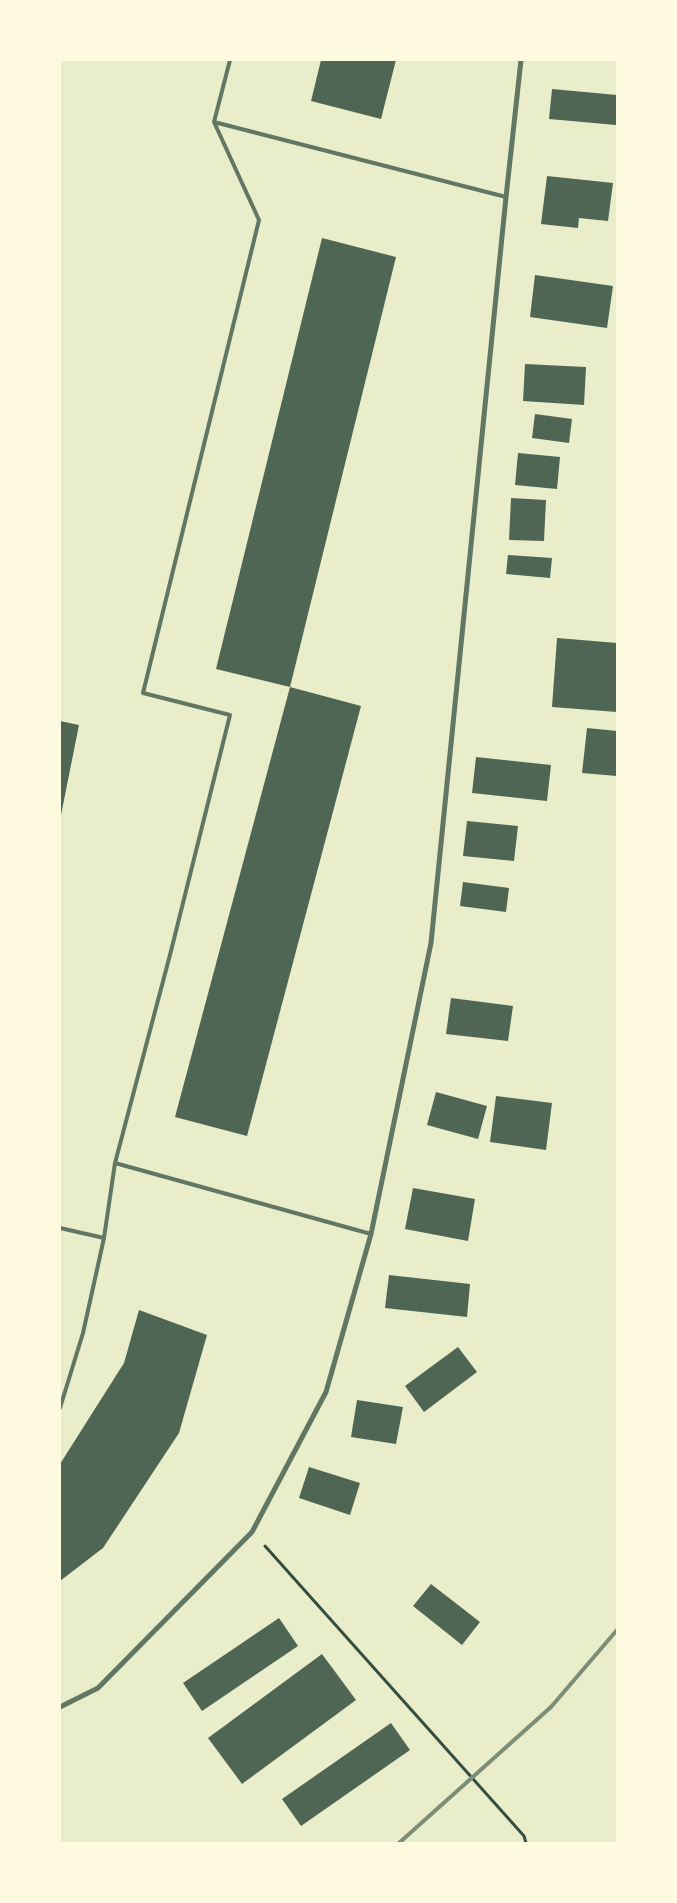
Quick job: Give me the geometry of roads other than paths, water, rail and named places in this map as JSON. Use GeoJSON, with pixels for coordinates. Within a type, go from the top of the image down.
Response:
{"type":"FeatureCollection","features":[{"type":"Feature","properties":{"kind":"street"},"geometry":{"type":"LineString","coordinates":[[60,1707],[98,1688],[252,1532],[326,1392],[371,1234],[431,943],[521,60]]}},
{"type":"Feature","properties":{"kind":"lane"},"geometry":{"type":"LineString","coordinates":[[60,1408],[83,1333],[104,1238],[115,1163],[171,951],[230,715],[143,693],[259,220],[214,122],[230,60]]}},
{"type":"Feature","properties":{"kind":"lane"},"geometry":{"type":"LineString","coordinates":[[214,122],[506,197]]}},
{"type":"Feature","properties":{"kind":"lane"},"geometry":{"type":"LineString","coordinates":[[115,1163],[371,1234]]}},
{"type":"Feature","properties":{"kind":"lane"},"geometry":{"type":"LineString","coordinates":[[60,1228],[104,1238]]}},
{"type":"Feature","properties":{"kind":"railway"},"geometry":{"type":"LineString","coordinates":[[399,1843],[551,1707],[617,1630]]}}]}
